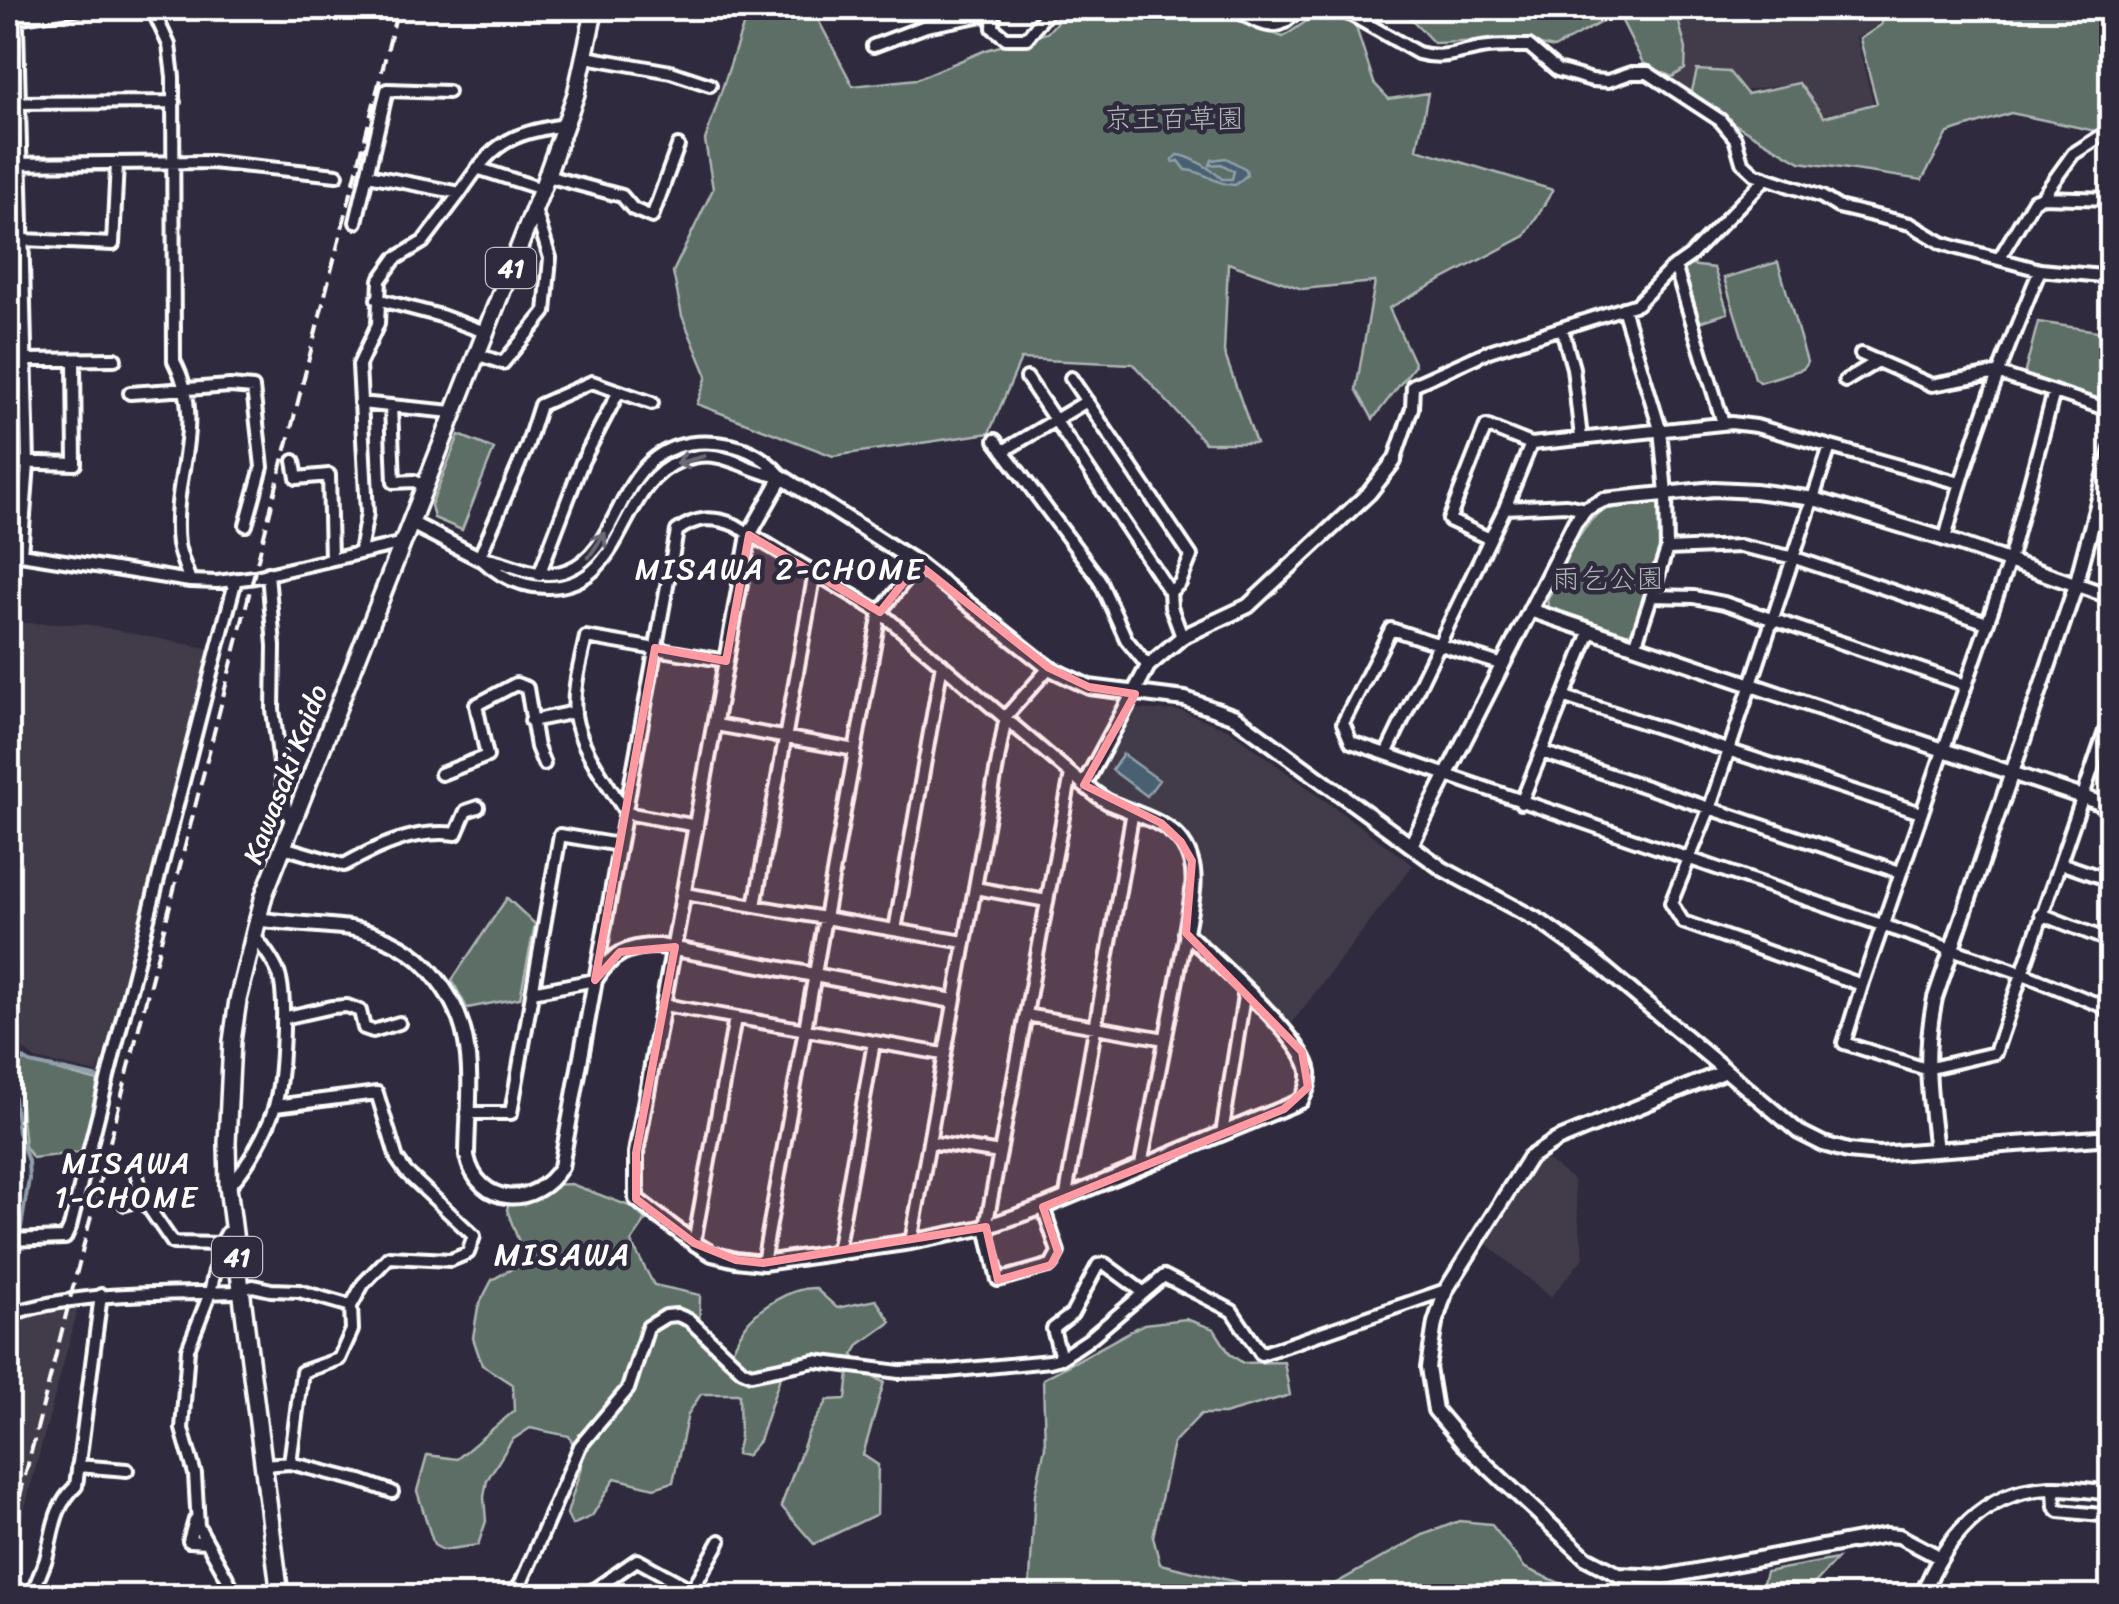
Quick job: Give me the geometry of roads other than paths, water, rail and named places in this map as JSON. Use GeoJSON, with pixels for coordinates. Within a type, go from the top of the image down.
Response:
{"type":"FeatureCollection","features":[{"type":"Feature","properties":{"kind":"main road","name":"Kawasaki Kaido"},"geometry":{"type":"LineString","coordinates":[[280,1596],[241,1291],[228,1238],[226,1143],[232,1041],[255,928],[283,847],[544,183],[586,58],[595,8]]}},
{"type":"Feature","properties":{"kind":"street"},"geometry":{"type":"LineString","coordinates":[[21,554],[28,464],[26,360],[21,164],[13,104],[17,27],[10,15],[82,8]]}},
{"type":"Feature","properties":{"kind":"street"},"geometry":{"type":"LineString","coordinates":[[152,8],[169,45],[174,102],[174,361],[190,412],[178,537],[190,581]]}},
{"type":"Feature","properties":{"kind":"street"},"geometry":{"type":"LineString","coordinates":[[873,46],[926,26],[994,10],[994,28],[1006,38],[1027,38],[1050,9],[1060,8]]}},
{"type":"Feature","properties":{"kind":"street"},"geometry":{"type":"LineString","coordinates":[[1233,8],[1265,24],[1280,25],[1289,22],[1297,8]]}},
{"type":"Feature","properties":{"kind":"street"},"geometry":{"type":"LineString","coordinates":[[1345,10],[1418,53],[1432,57],[1445,58],[1481,48],[1529,46],[1557,70],[1592,80],[1648,73],[1720,120],[1734,138],[1742,162],[1764,179],[1838,207],[1910,224],[1942,244],[2040,270],[2112,277]]}},
{"type":"Feature","properties":{"kind":"street"},"geometry":{"type":"LineString","coordinates":[[586,58],[671,72],[710,85]]}},
{"type":"Feature","properties":{"kind":"street"},"geometry":{"type":"LineString","coordinates":[[356,222],[387,90],[448,92]]}},
{"type":"Feature","properties":{"kind":"street"},"geometry":{"type":"LineString","coordinates":[[13,104],[174,102]]}},
{"type":"Feature","properties":{"kind":"street"},"geometry":{"type":"LineString","coordinates":[[360,552],[366,513],[359,365],[378,324],[380,280],[395,259],[424,242],[486,154],[531,130],[565,125]]}},
{"type":"Feature","properties":{"kind":"street"},"geometry":{"type":"LineString","coordinates":[[2042,197],[2074,154],[2112,129]]}},
{"type":"Feature","properties":{"kind":"street"},"geometry":{"type":"LineString","coordinates":[[477,168],[622,196],[634,210],[652,217],[678,146]]}},
{"type":"Feature","properties":{"kind":"street"},"geometry":{"type":"LineString","coordinates":[[8,164],[171,162],[284,167],[338,175]]}},
{"type":"Feature","properties":{"kind":"street"},"geometry":{"type":"LineString","coordinates":[[23,240],[114,244],[117,163]]}},
{"type":"Feature","properties":{"kind":"street"},"geometry":{"type":"LineString","coordinates":[[368,175],[460,192]]}},
{"type":"Feature","properties":{"kind":"street"},"geometry":{"type":"LineString","coordinates":[[1084,784],[1148,666],[1182,638],[1248,606],[1369,493],[1394,461],[1412,408],[1413,385],[1488,352],[1637,304],[1764,179]]}},
{"type":"Feature","properties":{"kind":"street"},"geometry":{"type":"LineString","coordinates":[[2000,257],[2034,200],[2112,199]]}},
{"type":"Feature","properties":{"kind":"street"},"geometry":{"type":"LineString","coordinates":[[476,354],[504,363],[546,312],[550,258],[534,209]]}},
{"type":"Feature","properties":{"kind":"street"},"geometry":{"type":"LineString","coordinates":[[1675,266],[1723,423]]}},
{"type":"Feature","properties":{"kind":"street"},"geometry":{"type":"LineString","coordinates":[[1945,540],[1997,373],[2040,270]]}},
{"type":"Feature","properties":{"kind":"street"},"geometry":{"type":"LineString","coordinates":[[377,299],[485,332]]}},
{"type":"Feature","properties":{"kind":"street"},"geometry":{"type":"LineString","coordinates":[[1624,308],[1660,429],[1666,494],[1667,549],[1635,646]]}},
{"type":"Feature","properties":{"kind":"street"},"geometry":{"type":"LineString","coordinates":[[1562,329],[1573,368],[1581,438]]}},
{"type":"Feature","properties":{"kind":"street"},"geometry":{"type":"LineString","coordinates":[[1862,354],[1932,385],[1997,373],[2112,410]]}},
{"type":"Feature","properties":{"kind":"street"},"geometry":{"type":"LineString","coordinates":[[26,360],[115,359]]}},
{"type":"Feature","properties":{"kind":"street"},"geometry":{"type":"LineString","coordinates":[[8,462],[75,464],[74,360]]}},
{"type":"Feature","properties":{"kind":"street"},"geometry":{"type":"LineString","coordinates":[[1846,381],[1878,361]]}},
{"type":"Feature","properties":{"kind":"street"},"geometry":{"type":"LineString","coordinates":[[1026,378],[1170,592],[1182,638]]}},
{"type":"Feature","properties":{"kind":"street"},"geometry":{"type":"LineString","coordinates":[[1071,378],[1190,556],[1180,583],[1170,592]]}},
{"type":"Feature","properties":{"kind":"street"},"geometry":{"type":"LineString","coordinates":[[479,558],[527,446],[540,405],[592,382],[652,403]]}},
{"type":"Feature","properties":{"kind":"street"},"geometry":{"type":"LineString","coordinates":[[130,393],[253,388],[262,468],[246,525]]}},
{"type":"Feature","properties":{"kind":"street"},"geometry":{"type":"LineString","coordinates":[[2054,392],[2010,561],[1920,813],[1844,1043],[1926,1070],[1995,1053],[2081,796],[2107,735],[2112,711]]}},
{"type":"Feature","properties":{"kind":"street"},"geometry":{"type":"LineString","coordinates":[[539,575],[582,462],[618,393]]}},
{"type":"Feature","properties":{"kind":"street"},"geometry":{"type":"LineString","coordinates":[[8,397],[26,396]]}},
{"type":"Feature","properties":{"kind":"street"},"geometry":{"type":"LineString","coordinates":[[1005,450],[1086,401]]}},
{"type":"Feature","properties":{"kind":"street"},"geometry":{"type":"LineString","coordinates":[[360,403],[452,412]]}},
{"type":"Feature","properties":{"kind":"street"},"geometry":{"type":"LineString","coordinates":[[392,406],[394,482],[414,481],[425,486]]}},
{"type":"Feature","properties":{"kind":"street"},"geometry":{"type":"LineString","coordinates":[[1490,538],[1449,520],[1486,426],[1531,444],[1723,423],[1756,426],[1960,483]]}},
{"type":"Feature","properties":{"kind":"street"},"geometry":{"type":"LineString","coordinates":[[995,440],[1098,579],[1126,638],[1148,666]]}},
{"type":"Feature","properties":{"kind":"street"},"geometry":{"type":"LineString","coordinates":[[479,558],[498,559],[539,575],[556,574],[588,558],[600,544],[624,492],[640,472],[662,455],[681,446],[705,442],[748,450],[770,463],[782,477],[918,564],[1049,668],[1089,686],[1185,698],[1235,718],[1443,869],[1542,922],[1593,959],[1800,1132],[1823,1144],[1879,1154],[2112,1137]]}},
{"type":"Feature","properties":{"kind":"street"},"geometry":{"type":"LineString","coordinates":[[1386,754],[1505,508],[1531,444]]}},
{"type":"Feature","properties":{"kind":"street"},"geometry":{"type":"LineString","coordinates":[[1830,447],[1710,807],[1671,902],[1682,922],[1862,985]]}},
{"type":"Feature","properties":{"kind":"street"},"geometry":{"type":"LineString","coordinates":[[1936,1150],[1926,1070],[1926,1039],[1932,1012],[2076,586],[2112,449]]}},
{"type":"Feature","properties":{"kind":"street"},"geometry":{"type":"LineString","coordinates":[[411,523],[479,558],[494,571],[535,587],[576,582],[596,570],[610,555],[638,498],[667,467],[705,456],[725,457],[766,475],[782,477]]}},
{"type":"Feature","properties":{"kind":"street"},"geometry":{"type":"LineString","coordinates":[[294,461],[297,478],[329,475],[332,558]]}},
{"type":"Feature","properties":{"kind":"street"},"geometry":{"type":"LineString","coordinates":[[782,477],[749,535],[636,1154],[636,1199],[712,1254],[764,1263],[911,1242],[986,1227],[1300,1101],[1308,1086],[1309,1070],[1302,1052],[1186,933]]}},
{"type":"Feature","properties":{"kind":"street"},"geometry":{"type":"LineString","coordinates":[[1411,845],[1575,522],[1586,509],[1604,500],[1714,489],[1814,499],[2112,597]]}},
{"type":"Feature","properties":{"kind":"street"},"geometry":{"type":"LineString","coordinates":[[1505,508],[1566,505],[1586,509]]}},
{"type":"Feature","properties":{"kind":"street"},"geometry":{"type":"LineString","coordinates":[[228,1186],[240,1177],[274,1106],[283,1018],[278,974],[255,928],[362,931],[380,936],[420,960],[450,995],[465,1028],[469,1061],[469,1168],[482,1186],[503,1196],[529,1194],[553,1180],[561,1168],[567,1140],[678,531],[703,518],[721,519],[880,612],[1106,802],[1161,823],[1181,842],[1192,861],[1193,886],[1141,1166]]}},
{"type":"Feature","properties":{"kind":"street"},"geometry":{"type":"LineString","coordinates":[[8,552],[190,581],[236,579],[402,543]]}},
{"type":"Feature","properties":{"kind":"street"},"geometry":{"type":"LineString","coordinates":[[1667,549],[1740,546],[1795,558],[1987,623]]}},
{"type":"Feature","properties":{"kind":"street"},"geometry":{"type":"LineString","coordinates":[[764,1263],[880,612],[918,564]]}},
{"type":"Feature","properties":{"kind":"street"},"geometry":{"type":"LineString","coordinates":[[755,906],[815,572]]}},
{"type":"Feature","properties":{"kind":"street"},"geometry":{"type":"LineString","coordinates":[[268,573],[274,646],[272,710],[286,809],[292,824]]}},
{"type":"Feature","properties":{"kind":"street"},"geometry":{"type":"LineString","coordinates":[[8,1240],[56,1240],[65,1238],[70,1227],[166,840],[236,579]]}},
{"type":"Feature","properties":{"kind":"street"},"geometry":{"type":"LineString","coordinates":[[1654,596],[1694,597],[1774,618],[1966,685]]}},
{"type":"Feature","properties":{"kind":"street"},"geometry":{"type":"LineString","coordinates":[[1530,610],[2112,808]]}},
{"type":"Feature","properties":{"kind":"street"},"geometry":{"type":"LineString","coordinates":[[1503,666],[1391,629],[1343,723],[1351,742],[1883,924],[2112,1010]]}},
{"type":"Feature","properties":{"kind":"street"},"geometry":{"type":"LineString","coordinates":[[1521,803],[1590,632]]}},
{"type":"Feature","properties":{"kind":"street"},"geometry":{"type":"LineString","coordinates":[[697,826],[626,814],[580,736],[575,712],[586,636],[726,662]]}},
{"type":"Feature","properties":{"kind":"street"},"geometry":{"type":"LineString","coordinates":[[895,930],[942,664]]}},
{"type":"Feature","properties":{"kind":"street"},"geometry":{"type":"LineString","coordinates":[[911,1242],[1006,716],[1049,668]]}},
{"type":"Feature","properties":{"kind":"street"},"geometry":{"type":"LineString","coordinates":[[441,774],[486,756],[476,705],[516,684],[527,688],[531,721],[544,764]]}},
{"type":"Feature","properties":{"kind":"street"},"geometry":{"type":"LineString","coordinates":[[1565,697],[1920,813]]}},
{"type":"Feature","properties":{"kind":"street"},"geometry":{"type":"LineString","coordinates":[[531,721],[575,712]]}},
{"type":"Feature","properties":{"kind":"street"},"geometry":{"type":"LineString","coordinates":[[716,725],[856,750]]}},
{"type":"Feature","properties":{"kind":"street"},"geometry":{"type":"LineString","coordinates":[[1542,752],[1900,872]]}},
{"type":"Feature","properties":{"kind":"street"},"geometry":{"type":"LineString","coordinates":[[1043,1206],[1058,1252],[1051,1266],[998,1280],[986,1227],[1071,774]]}},
{"type":"Feature","properties":{"kind":"street"},"geometry":{"type":"LineString","coordinates":[[283,847],[344,864],[394,840],[436,831],[456,834],[466,811],[478,807]]}},
{"type":"Feature","properties":{"kind":"street"},"geometry":{"type":"LineString","coordinates":[[1066,1196],[1133,811]]}},
{"type":"Feature","properties":{"kind":"street"},"geometry":{"type":"LineString","coordinates":[[468,1114],[511,1113],[560,835],[619,845]]}},
{"type":"Feature","properties":{"kind":"street"},"geometry":{"type":"LineString","coordinates":[[2060,862],[2112,881]]}},
{"type":"Feature","properties":{"kind":"street"},"geometry":{"type":"LineString","coordinates":[[974,888],[1047,901]]}},
{"type":"Feature","properties":{"kind":"street"},"geometry":{"type":"LineString","coordinates":[[685,894],[964,942]]}},
{"type":"Feature","properties":{"kind":"street"},"geometry":{"type":"LineString","coordinates":[[2041,914],[2112,942]]}},
{"type":"Feature","properties":{"kind":"street"},"geometry":{"type":"LineString","coordinates":[[532,992],[595,980],[605,964],[620,952],[639,946],[953,1001]]}},
{"type":"Feature","properties":{"kind":"street"},"geometry":{"type":"LineString","coordinates":[[1222,1134],[1245,990]]}},
{"type":"Feature","properties":{"kind":"street"},"geometry":{"type":"LineString","coordinates":[[664,1005],[943,1054]]}},
{"type":"Feature","properties":{"kind":"street"},"geometry":{"type":"LineString","coordinates":[[283,1018],[347,1006],[360,1011],[364,1028],[375,1037],[399,1023]]}},
{"type":"Feature","properties":{"kind":"street"},"geometry":{"type":"LineString","coordinates":[[1026,1015],[1165,1039]]}},
{"type":"Feature","properties":{"kind":"street"},"geometry":{"type":"LineString","coordinates":[[694,1243],[734,1018]]}},
{"type":"Feature","properties":{"kind":"street"},"geometry":{"type":"LineString","coordinates":[[837,1252],[874,1042]]}},
{"type":"Feature","properties":{"kind":"street"},"geometry":{"type":"LineString","coordinates":[[1726,1072],[1557,1140],[1529,1158],[1446,1290],[1435,1322],[1428,1368],[1435,1410],[1463,1442],[1586,1558],[1620,1574],[1664,1578],[1886,1535],[1898,1536],[1939,1556]]}},
{"type":"Feature","properties":{"kind":"street"},"geometry":{"type":"LineString","coordinates":[[274,1106],[376,1093],[397,1160],[474,1236],[468,1253],[461,1258],[388,1257],[364,1284],[351,1306],[352,1330],[339,1359],[302,1372],[290,1463]]}},
{"type":"Feature","properties":{"kind":"street"},"geometry":{"type":"LineString","coordinates":[[928,1142],[1000,1153]]}},
{"type":"Feature","properties":{"kind":"street"},"geometry":{"type":"LineString","coordinates":[[135,1167],[142,1198],[172,1243],[228,1238],[188,1349],[182,1415],[184,1443],[195,1474],[198,1526],[237,1596]]}},
{"type":"Feature","properties":{"kind":"street"},"geometry":{"type":"LineString","coordinates":[[8,1168],[8,1198]]}},
{"type":"Feature","properties":{"kind":"street"},"geometry":{"type":"LineString","coordinates":[[124,1204],[142,1198]]}},
{"type":"Feature","properties":{"kind":"street"},"geometry":{"type":"LineString","coordinates":[[1062,1358],[1052,1329],[1072,1314],[1098,1265],[1105,1264],[1143,1292]]}},
{"type":"Feature","properties":{"kind":"street"},"geometry":{"type":"LineString","coordinates":[[512,1596],[580,1446],[628,1389],[642,1341],[648,1327],[658,1318],[678,1315],[689,1320],[751,1374],[815,1361],[900,1372],[947,1372],[1062,1358],[1164,1276],[1232,1311],[1261,1354],[1446,1290]]}},
{"type":"Feature","properties":{"kind":"street"},"geometry":{"type":"LineString","coordinates":[[8,1297],[9,1314],[101,1295],[210,1293],[241,1291],[253,1286],[299,1291],[351,1306]]}},
{"type":"Feature","properties":{"kind":"street"},"geometry":{"type":"LineString","coordinates":[[32,1596],[46,1559],[54,1514],[76,1486],[101,1295]]}},
{"type":"Feature","properties":{"kind":"street"},"geometry":{"type":"LineString","coordinates":[[263,1466],[290,1463],[392,1492]]}},
{"type":"Feature","properties":{"kind":"street"},"geometry":{"type":"LineString","coordinates":[[78,1466],[127,1470]]}},
{"type":"Feature","properties":{"kind":"street"},"geometry":{"type":"LineString","coordinates":[[2054,1488],[2055,1507],[2059,1511],[2112,1516]]}},
{"type":"Feature","properties":{"kind":"street"},"geometry":{"type":"LineString","coordinates":[[1922,1596],[1939,1556],[1958,1532],[1992,1504],[2024,1491],[2054,1488],[2112,1493]]}},
{"type":"Feature","properties":{"kind":"street"},"geometry":{"type":"LineString","coordinates":[[688,1593],[720,1541]]}},
{"type":"Feature","properties":{"kind":"street"},"geometry":{"type":"LineString","coordinates":[[585,1596],[637,1560],[688,1593],[716,1596]]}},
{"type":"Feature","properties":{"kind":"water"},"geometry":{"type":"Polygon","coordinates":[[[1177,155],[1195,160],[1222,179],[1232,179],[1234,171],[1221,164],[1210,165],[1212,160],[1226,158],[1246,169],[1247,175],[1235,185],[1222,183],[1186,170],[1179,161],[1172,160],[1177,155]]]}},
{"type":"Feature","properties":{"kind":"water"},"geometry":{"type":"Polygon","coordinates":[[[1123,754],[1159,780],[1147,796],[1112,770],[1123,754]]]}},
{"type":"Feature","properties":{"kind":"waterway"},"geometry":{"type":"LineString","coordinates":[[8,1048],[18,1132],[28,1161],[29,1179],[17,1252],[20,1301]]}},
{"type":"Feature","properties":{"kind":"waterway"},"geometry":{"type":"LineString","coordinates":[[9,1050],[30,1063],[99,1078]]}},
{"type":"Feature","properties":{"kind":"railway"},"geometry":{"type":"LineString","coordinates":[[8,1543],[398,8]]}},
{"type":"Feature","properties":{"kind":"district","name":"MISAWA 2-CHOME"},"geometry":{"type":"Point","coordinates":[780,569]}},
{"type":"Feature","properties":{"kind":"district","name":"MISAWA 1-CHOME"},"geometry":{"type":"Point","coordinates":[127,1180]}},
{"type":"Feature","properties":{"kind":"district","name":"MISAWA"},"geometry":{"type":"Point","coordinates":[563,1254]}},
{"type":"Feature","properties":{"kind":"park label","name":"京王百草園"},"geometry":{"type":"Point","coordinates":[1174,118]}},
{"type":"Feature","properties":{"kind":"park label","name":"雨乞公園"},"geometry":{"type":"Point","coordinates":[1608,578]}}]}
